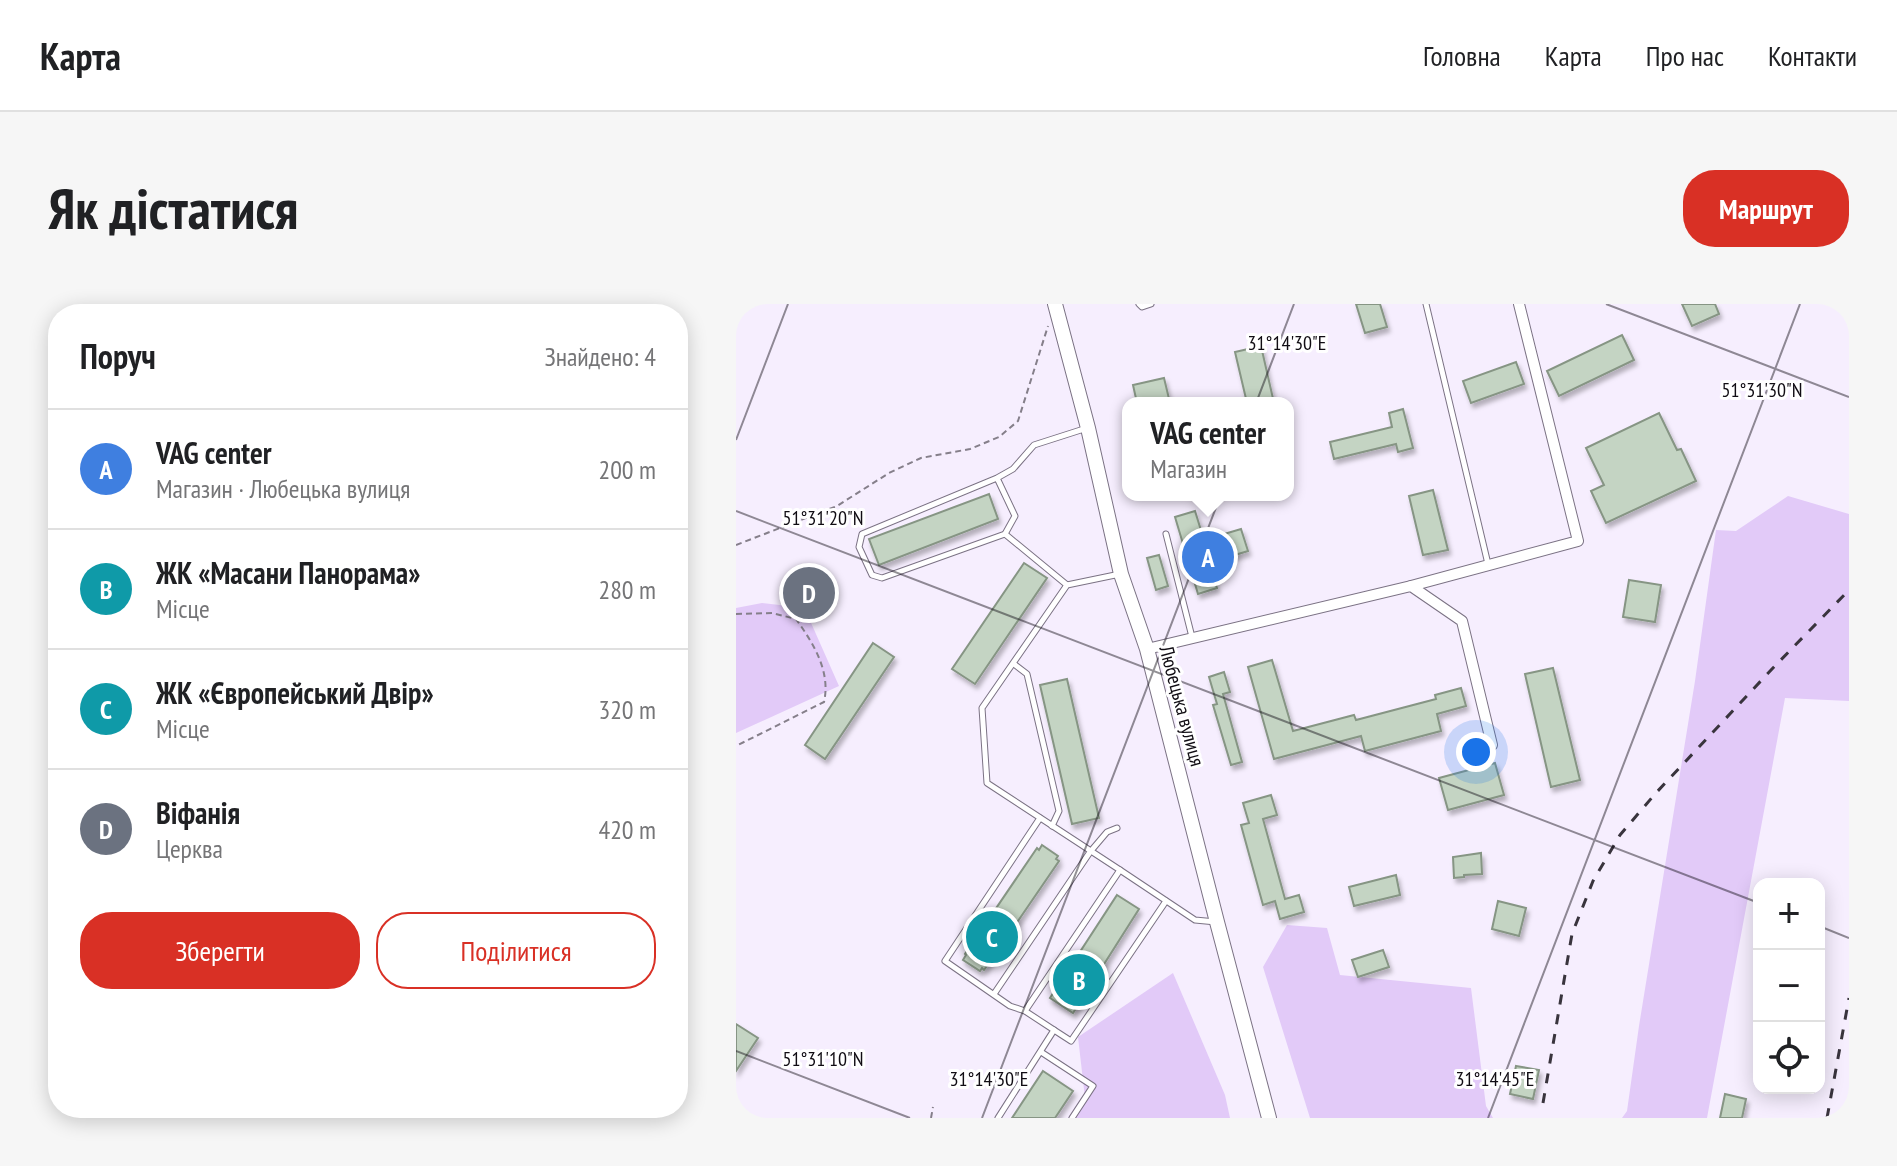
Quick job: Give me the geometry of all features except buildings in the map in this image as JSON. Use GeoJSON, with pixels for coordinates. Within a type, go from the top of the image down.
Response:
{"type":"FeatureCollection","features":[{"type":"Feature","properties":{"kind":"main road","name":"Любецька вулиця"},"geometry":{"type":"LineString","coordinates":[[1055,306],[1088,428],[1121,574],[1147,649],[1269,1118]]}},
{"type":"Feature","properties":{"kind":"street"},"geometry":{"type":"LineString","coordinates":[[1147,649],[1411,586],[1578,541],[1519,304]]}},
{"type":"Feature","properties":{"kind":"street"},"geometry":{"type":"LineString","coordinates":[[1411,586],[1462,621],[1492,745]]}},
{"type":"Feature","properties":{"kind":"lane"},"geometry":{"type":"LineString","coordinates":[[1139,304],[1142,307],[1151,304]]}},
{"type":"Feature","properties":{"kind":"lane"},"geometry":{"type":"LineString","coordinates":[[1426,304],[1488,565]]}},
{"type":"Feature","properties":{"kind":"lane"},"geometry":{"type":"LineString","coordinates":[[997,478],[1015,516],[1005,534],[882,578],[872,575],[859,547],[862,534],[997,478],[1013,469],[1034,445],[1088,428]]}},
{"type":"Feature","properties":{"kind":"lane"},"geometry":{"type":"LineString","coordinates":[[1005,534],[1067,585]]}},
{"type":"Feature","properties":{"kind":"lane"},"geometry":{"type":"LineString","coordinates":[[1166,534],[1192,638]]}},
{"type":"Feature","properties":{"kind":"lane"},"geometry":{"type":"LineString","coordinates":[[1121,574],[1067,585],[982,708],[987,783],[1195,920],[1217,922]]}},
{"type":"Feature","properties":{"kind":"lane"},"geometry":{"type":"LineString","coordinates":[[1014,664],[1027,674],[1059,811],[1052,826]]}},
{"type":"Feature","properties":{"kind":"lane"},"geometry":{"type":"LineString","coordinates":[[1040,818],[945,961],[1010,1006],[1025,1011],[1071,1041],[1166,901]]}},
{"type":"Feature","properties":{"kind":"lane"},"geometry":{"type":"LineString","coordinates":[[994,994],[1090,852],[1107,832],[1117,828]]}},
{"type":"Feature","properties":{"kind":"lane"},"geometry":{"type":"LineString","coordinates":[[1025,1011],[1120,870]]}},
{"type":"Feature","properties":{"kind":"lane"},"geometry":{"type":"LineString","coordinates":[[998,1118],[1054,1030]]}},
{"type":"Feature","properties":{"kind":"lane"},"geometry":{"type":"LineString","coordinates":[[1041,1052],[1093,1086],[1072,1118]]}},
{"type":"Feature","properties":{"kind":"path"},"geometry":{"type":"LineString","coordinates":[[736,545],[837,506],[889,473],[921,458],[970,449],[999,437],[1018,421],[1055,306]]}},
{"type":"Feature","properties":{"kind":"path"},"geometry":{"type":"LineString","coordinates":[[736,614],[772,613],[796,619],[815,647],[827,687],[824,702],[736,746]]}},
{"type":"Feature","properties":{"kind":"path"},"geometry":{"type":"LineString","coordinates":[[931,1118],[933,1107]]}},
{"type":"Feature","properties":{"kind":"shaded area"},"geometry":{"type":"Polygon","coordinates":[[[1788,496],[1849,514],[1849,701],[1785,698],[1707,1118],[1622,1118],[1627,1111],[1716,530],[1736,531],[1788,496]]]}},
{"type":"Feature","properties":{"kind":"shaded area"},"geometry":{"type":"Polygon","coordinates":[[[762,603],[806,608],[839,686],[736,733],[736,608],[762,603]]]}},
{"type":"Feature","properties":{"kind":"shaded area"},"geometry":{"type":"Polygon","coordinates":[[[1287,925],[1327,928],[1340,975],[1471,988],[1486,1106],[1493,1118],[1310,1118],[1263,967],[1287,925]]]}},
{"type":"Feature","properties":{"kind":"shaded area"},"geometry":{"type":"Polygon","coordinates":[[[1173,973],[1225,1095],[1230,1118],[1068,1118],[1085,1098],[1078,1037],[1173,973]]]}},
{"type":"Feature","properties":{"kind":"railway"},"geometry":{"type":"LineString","coordinates":[[1543,1103],[1572,934],[1593,881],[1620,835],[1655,794],[1849,590]]}},
{"type":"Feature","properties":{"kind":"railway"},"geometry":{"type":"LineString","coordinates":[[1827,1118],[1849,998]]}},
{"type":"Feature","properties":{"kind":"place","name":"VAG center"},"geometry":{"type":"Point","coordinates":[1208,557]}},
{"type":"Feature","properties":{"kind":"place","name":"Віфанія"},"geometry":{"type":"Point","coordinates":[809,593]}},
{"type":"Feature","properties":{"kind":"place","name":"ЖК «Європейський Двір»"},"geometry":{"type":"Point","coordinates":[992,937]}},
{"type":"Feature","properties":{"kind":"place","name":"ЖК «Масани Панорама»"},"geometry":{"type":"Point","coordinates":[1079,980]}}]}
